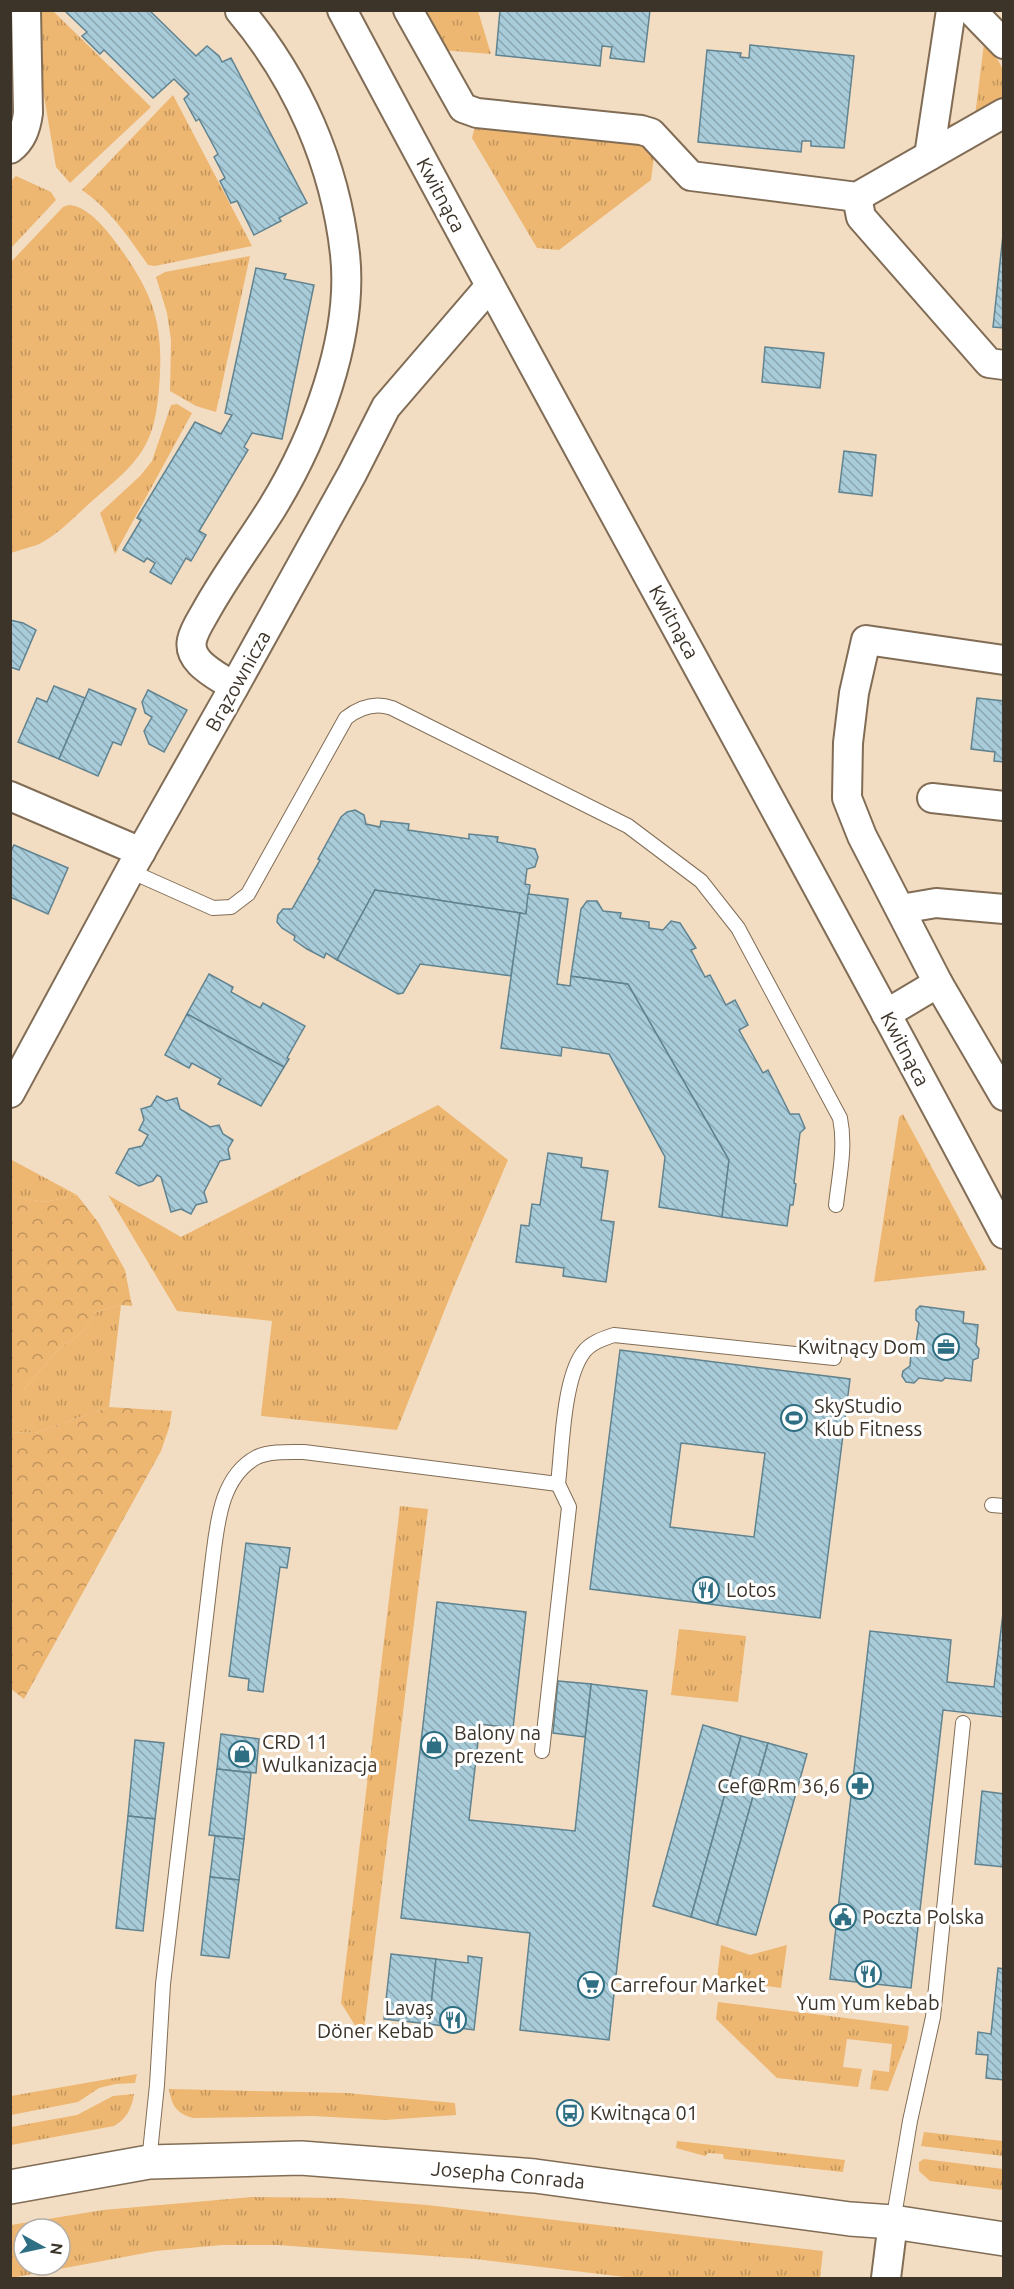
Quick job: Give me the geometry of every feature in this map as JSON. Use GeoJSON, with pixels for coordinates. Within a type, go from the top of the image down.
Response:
{"type":"FeatureCollection","features":[{"type":"Feature","properties":{"kind":"street"},"geometry":{"type":"LineString","coordinates":[[10,149],[16,145],[25,129],[28,114],[26,10]]}},
{"type":"Feature","properties":{"kind":"street","name":"Kwitnąca"},"geometry":{"type":"LineString","coordinates":[[342,10],[1004,1234]]}},
{"type":"Feature","properties":{"kind":"street"},"geometry":{"type":"LineString","coordinates":[[408,10],[463,108],[468,111],[651,133],[691,176],[857,197],[1004,113]]}},
{"type":"Feature","properties":{"kind":"street"},"geometry":{"type":"LineString","coordinates":[[929,156],[951,10]]}},
{"type":"Feature","properties":{"kind":"street"},"geometry":{"type":"LineString","coordinates":[[971,10],[1004,44]]}},
{"type":"Feature","properties":{"kind":"street"},"geometry":{"type":"LineString","coordinates":[[234,687],[203,666],[194,656],[192,638],[219,588],[273,507],[309,439],[321,408],[339,341],[345,276],[345,255],[325,158],[294,90],[268,47],[240,11]]}},
{"type":"Feature","properties":{"kind":"street"},"geometry":{"type":"LineString","coordinates":[[857,197],[861,217],[887,249],[989,363],[1004,365]]}},
{"type":"Feature","properties":{"kind":"street","name":"Brązownicza"},"geometry":{"type":"LineString","coordinates":[[10,1093],[135,861],[352,474],[386,407],[490,286]]}},
{"type":"Feature","properties":{"kind":"street"},"geometry":{"type":"LineString","coordinates":[[1004,660],[866,640],[854,693],[848,743],[847,798],[862,836],[938,983],[994,1063],[1004,1096]]}},
{"type":"Feature","properties":{"kind":"street"},"geometry":{"type":"LineString","coordinates":[[10,796],[135,861]]}},
{"type":"Feature","properties":{"kind":"street"},"geometry":{"type":"LineString","coordinates":[[932,798],[1004,806]]}},
{"type":"Feature","properties":{"kind":"street"},"geometry":{"type":"LineString","coordinates":[[901,909],[936,903],[1004,909]]}},
{"type":"Feature","properties":{"kind":"street"},"geometry":{"type":"LineString","coordinates":[[886,1014],[938,983]]}},
{"type":"Feature","properties":{"kind":"street","name":"Josepha Conrada"},"geometry":{"type":"LineString","coordinates":[[10,2187],[149,2162],[301,2158],[535,2176],[850,2219],[893,2222],[1004,2239]]}},
{"type":"Feature","properties":{"kind":"street"},"geometry":{"type":"LineString","coordinates":[[886,2278],[893,2222]]}},
{"type":"Feature","properties":{"kind":"lane"},"geometry":{"type":"LineString","coordinates":[[135,861],[213,908],[231,907],[248,894],[346,718],[358,709],[367,707],[381,704],[392,708],[628,826],[701,881],[738,928],[840,1118],[843,1151],[836,1205]]}},
{"type":"Feature","properties":{"kind":"lane"},"geometry":{"type":"LineString","coordinates":[[542,1751],[569,1507],[558,1484],[569,1384],[582,1353],[596,1341],[614,1335],[834,1358]]}},
{"type":"Feature","properties":{"kind":"lane"},"geometry":{"type":"LineString","coordinates":[[149,2162],[164,1984],[212,1565],[218,1520],[233,1476],[258,1457],[284,1452],[558,1484]]}},
{"type":"Feature","properties":{"kind":"lane"},"geometry":{"type":"LineString","coordinates":[[893,2222],[910,2121],[933,2017],[963,1723]]}},
{"type":"Feature","properties":{"kind":"green space"},"geometry":{"type":"Polygon","coordinates":[[[34,11],[53,11],[151,107],[70,183],[56,167],[37,55],[34,11]]]}},
{"type":"Feature","properties":{"kind":"green space"},"geometry":{"type":"Polygon","coordinates":[[[421,11],[478,11],[491,54],[441,50],[421,11]]]}},
{"type":"Feature","properties":{"kind":"green space"},"geometry":{"type":"Polygon","coordinates":[[[984,43],[999,62],[1004,75],[1005,83],[1001,101],[951,131],[947,125],[975,116],[984,43]]]}},
{"type":"Feature","properties":{"kind":"green space"},"geometry":{"type":"Polygon","coordinates":[[[173,95],[252,246],[155,266],[148,265],[110,215],[82,190],[173,95]]]}},
{"type":"Feature","properties":{"kind":"green space"},"geometry":{"type":"Polygon","coordinates":[[[481,125],[644,143],[654,156],[651,180],[559,250],[537,248],[472,138],[474,130],[481,125]]]}},
{"type":"Feature","properties":{"kind":"green space"},"geometry":{"type":"Polygon","coordinates":[[[16,176],[51,192],[56,200],[11,248],[11,181],[16,176]]]}},
{"type":"Feature","properties":{"kind":"green space"},"geometry":{"type":"Polygon","coordinates":[[[69,205],[84,210],[104,228],[132,266],[149,299],[155,314],[160,348],[156,413],[142,451],[118,478],[51,537],[37,545],[11,553],[11,262],[63,207],[69,205]]]}},
{"type":"Feature","properties":{"kind":"green space"},"geometry":{"type":"Polygon","coordinates":[[[250,256],[216,412],[196,406],[170,391],[171,340],[167,313],[156,277],[165,272],[250,256]]]}},
{"type":"Feature","properties":{"kind":"green space"},"geometry":{"type":"Polygon","coordinates":[[[177,404],[192,413],[115,554],[100,513],[140,476],[152,461],[171,405],[177,404]]]}},
{"type":"Feature","properties":{"kind":"green space"},"geometry":{"type":"Polygon","coordinates":[[[438,1105],[508,1160],[453,1289],[397,1430],[262,1416],[272,1321],[177,1311],[108,1195],[181,1237],[438,1105]]]}},
{"type":"Feature","properties":{"kind":"green space"},"geometry":{"type":"Polygon","coordinates":[[[903,1114],[987,1270],[874,1282],[899,1117],[903,1114]]]}},
{"type":"Feature","properties":{"kind":"green space"},"geometry":{"type":"Polygon","coordinates":[[[10,1159],[77,1195],[45,1202],[11,1196],[10,1159]]]}},
{"type":"Feature","properties":{"kind":"green space"},"geometry":{"type":"Polygon","coordinates":[[[77,1195],[98,1222],[125,1270],[132,1306],[121,1305],[96,1312],[83,1332],[60,1348],[25,1388],[11,1397],[11,1196],[45,1202],[77,1195]]]}},
{"type":"Feature","properties":{"kind":"green space"},"geometry":{"type":"Polygon","coordinates":[[[121,1305],[109,1407],[35,1433],[10,1432],[10,1397],[25,1388],[60,1348],[83,1332],[96,1312],[121,1305]]]}},
{"type":"Feature","properties":{"kind":"green space"},"geometry":{"type":"Polygon","coordinates":[[[109,1407],[172,1411],[169,1428],[161,1451],[24,1699],[11,1689],[11,1432],[35,1433],[109,1407]]]}},
{"type":"Feature","properties":{"kind":"green space"},"geometry":{"type":"Polygon","coordinates":[[[400,1506],[428,1509],[363,2038],[341,2003],[400,1506]]]}},
{"type":"Feature","properties":{"kind":"green space"},"geometry":{"type":"Polygon","coordinates":[[[679,1629],[746,1636],[738,1702],[671,1695],[679,1629]]]}},
{"type":"Feature","properties":{"kind":"green space"},"geometry":{"type":"Polygon","coordinates":[[[721,1945],[750,1955],[787,1945],[781,1988],[717,1979],[721,1945]]]}},
{"type":"Feature","properties":{"kind":"green space"},"geometry":{"type":"Polygon","coordinates":[[[718,2002],[909,2026],[907,2040],[888,2091],[870,2089],[873,2070],[889,2072],[892,2044],[847,2039],[843,2067],[862,2069],[858,2087],[777,2078],[716,2019],[718,2002]]]}},
{"type":"Feature","properties":{"kind":"green space"},"geometry":{"type":"Polygon","coordinates":[[[137,2074],[135,2083],[99,2088],[78,2102],[11,2115],[11,2096],[137,2074]]]}},
{"type":"Feature","properties":{"kind":"green space"},"geometry":{"type":"Polygon","coordinates":[[[169,2089],[347,2093],[455,2103],[456,2115],[385,2120],[313,2116],[193,2118],[182,2114],[176,2108],[169,2089]]]}},
{"type":"Feature","properties":{"kind":"green space"},"geometry":{"type":"Polygon","coordinates":[[[134,2094],[128,2113],[114,2126],[11,2145],[11,2127],[77,2115],[113,2096],[134,2094]]]}},
{"type":"Feature","properties":{"kind":"green space"},"geometry":{"type":"Polygon","coordinates":[[[924,2132],[1003,2141],[1003,2156],[921,2146],[924,2132]]]}},
{"type":"Feature","properties":{"kind":"green space"},"geometry":{"type":"Polygon","coordinates":[[[677,2141],[845,2160],[843,2172],[724,2159],[723,2154],[708,2153],[705,2156],[676,2148],[677,2141]]]}},
{"type":"Feature","properties":{"kind":"green space"},"geometry":{"type":"Polygon","coordinates":[[[924,2159],[1003,2169],[1003,2190],[930,2181],[919,2171],[919,2162],[924,2159]]]}},
{"type":"Feature","properties":{"kind":"green space"},"geometry":{"type":"Polygon","coordinates":[[[252,2197],[341,2198],[427,2205],[823,2251],[820,2278],[633,2278],[475,2259],[277,2245],[222,2245],[156,2251],[72,2267],[72,2217],[60,2217],[103,2210],[252,2197]]]}},
{"type":"Feature","properties":{"kind":"green space"},"geometry":{"type":"Polygon","coordinates":[[[11,2225],[12,2277],[16,2277],[11,2278],[11,2225]]]}},
{"type":"Feature","properties":{"kind":"building"},"geometry":{"type":"Polygon","coordinates":[[[68,10],[149,10],[196,56],[207,46],[219,56],[222,62],[231,58],[307,203],[279,218],[281,221],[254,235],[237,201],[231,203],[220,181],[225,178],[214,157],[218,154],[199,119],[196,121],[184,99],[189,94],[174,79],[153,98],[104,50],[100,54],[82,36],[87,32],[66,12],[68,10]]]}},
{"type":"Feature","properties":{"kind":"building"},"geometry":{"type":"Polygon","coordinates":[[[500,10],[650,10],[644,62],[610,58],[612,47],[602,46],[600,66],[496,55],[500,10]]]}},
{"type":"Feature","properties":{"kind":"building"},"geometry":{"type":"Polygon","coordinates":[[[750,45],[854,56],[844,148],[811,146],[811,141],[802,141],[801,152],[698,142],[707,50],[741,53],[740,57],[749,58],[750,45]]]}},
{"type":"Feature","properties":{"kind":"building"},"geometry":{"type":"Polygon","coordinates":[[[1004,235],[1004,328],[993,327],[1004,235]]]}},
{"type":"Feature","properties":{"kind":"building"},"geometry":{"type":"Polygon","coordinates":[[[256,268],[286,274],[284,279],[314,285],[282,439],[252,433],[244,447],[248,450],[199,531],[206,535],[191,561],[186,558],[171,584],[150,572],[155,563],[147,558],[144,562],[123,550],[141,520],[137,518],[195,422],[221,434],[232,415],[225,413],[256,268]]]}},
{"type":"Feature","properties":{"kind":"building"},"geometry":{"type":"Polygon","coordinates":[[[765,347],[824,353],[820,388],[762,382],[765,347]]]}},
{"type":"Feature","properties":{"kind":"building"},"geometry":{"type":"Polygon","coordinates":[[[844,451],[876,455],[872,496],[839,492],[844,451]]]}},
{"type":"Feature","properties":{"kind":"building"},"geometry":{"type":"Polygon","coordinates":[[[10,620],[23,623],[36,630],[19,670],[10,667],[10,620]]]}},
{"type":"Feature","properties":{"kind":"building"},"geometry":{"type":"Polygon","coordinates":[[[54,686],[85,698],[59,759],[18,742],[37,698],[47,702],[54,686]]]}},
{"type":"Feature","properties":{"kind":"building"},"geometry":{"type":"Polygon","coordinates":[[[89,689],[136,709],[121,745],[113,742],[98,776],[59,759],[89,689]]]}},
{"type":"Feature","properties":{"kind":"building"},"geometry":{"type":"Polygon","coordinates":[[[148,690],[187,710],[164,752],[149,744],[144,731],[152,717],[145,713],[142,702],[148,690]]]}},
{"type":"Feature","properties":{"kind":"building"},"geometry":{"type":"Polygon","coordinates":[[[977,698],[1004,701],[1004,762],[994,761],[995,752],[971,749],[977,698]]]}},
{"type":"Feature","properties":{"kind":"building"},"geometry":{"type":"Polygon","coordinates":[[[355,810],[364,815],[366,824],[380,827],[381,821],[409,824],[408,830],[469,839],[469,834],[498,837],[497,842],[535,849],[538,857],[535,867],[527,869],[525,884],[530,885],[526,914],[375,890],[337,960],[326,953],[324,958],[307,949],[294,940],[295,936],[282,928],[277,922],[278,915],[283,909],[292,909],[341,817],[355,810]]]}},
{"type":"Feature","properties":{"kind":"building"},"geometry":{"type":"Polygon","coordinates":[[[14,845],[68,868],[48,914],[10,897],[10,853],[14,845]]]}},
{"type":"Feature","properties":{"kind":"building"},"geometry":{"type":"Polygon","coordinates":[[[375,890],[520,913],[511,976],[420,964],[403,993],[398,994],[337,960],[375,890]]]}},
{"type":"Feature","properties":{"kind":"building"},"geometry":{"type":"Polygon","coordinates":[[[528,894],[568,899],[557,984],[570,986],[571,976],[628,984],[729,1160],[722,1217],[659,1207],[665,1157],[609,1054],[562,1047],[561,1056],[501,1048],[520,913],[526,914],[528,894]]]}},
{"type":"Feature","properties":{"kind":"building"},"geometry":{"type":"Polygon","coordinates":[[[587,901],[597,901],[603,911],[621,913],[620,918],[649,922],[649,928],[663,930],[671,921],[680,923],[696,948],[691,950],[705,977],[710,975],[726,1005],[735,1000],[748,1025],[739,1030],[763,1073],[768,1070],[790,1114],[799,1114],[805,1128],[800,1133],[794,1183],[796,1184],[787,1226],[722,1217],[729,1160],[628,984],[571,976],[581,909],[587,901]]]}},
{"type":"Feature","properties":{"kind":"building"},"geometry":{"type":"Polygon","coordinates":[[[209,974],[233,987],[231,992],[260,1008],[263,1003],[305,1026],[284,1067],[187,1014],[209,974]]]}},
{"type":"Feature","properties":{"kind":"building"},"geometry":{"type":"Polygon","coordinates":[[[187,1014],[284,1067],[261,1106],[218,1084],[221,1079],[192,1063],[189,1068],[165,1055],[187,1014]]]}},
{"type":"Feature","properties":{"kind":"building"},"geometry":{"type":"Polygon","coordinates":[[[157,1096],[166,1101],[177,1098],[180,1109],[210,1127],[219,1125],[223,1134],[233,1140],[228,1149],[230,1159],[220,1161],[204,1192],[207,1202],[196,1205],[191,1214],[181,1209],[171,1212],[161,1177],[157,1175],[153,1181],[139,1186],[116,1173],[129,1149],[142,1146],[148,1135],[139,1130],[144,1120],[141,1109],[151,1106],[157,1096]]]}},
{"type":"Feature","properties":{"kind":"building"},"geometry":{"type":"Polygon","coordinates":[[[548,1153],[582,1158],[581,1167],[608,1171],[601,1220],[614,1222],[606,1282],[563,1276],[564,1268],[516,1262],[521,1225],[529,1226],[532,1204],[540,1205],[548,1153]]]}},
{"type":"Feature","properties":{"kind":"building","name":"Kwitnący Dom"},"geometry":{"type":"Polygon","coordinates":[[[920,1306],[964,1312],[963,1323],[978,1325],[976,1345],[979,1349],[978,1358],[973,1360],[971,1381],[919,1378],[914,1383],[906,1382],[902,1376],[903,1371],[910,1366],[911,1352],[915,1349],[919,1323],[916,1320],[916,1310],[920,1306]]]}},
{"type":"Feature","properties":{"kind":"building"},"geometry":{"type":"Polygon","coordinates":[[[620,1350],[850,1379],[820,1618],[590,1589],[620,1350]],[[681,1443],[670,1527],[754,1537],[765,1453],[681,1443]]]}},
{"type":"Feature","properties":{"kind":"building"},"geometry":{"type":"Polygon","coordinates":[[[246,1543],[290,1548],[287,1568],[280,1567],[263,1692],[248,1690],[249,1679],[229,1676],[246,1543]]]}},
{"type":"Feature","properties":{"kind":"building"},"geometry":{"type":"Polygon","coordinates":[[[437,1602],[526,1612],[513,1728],[480,1724],[469,1820],[575,1831],[591,1684],[647,1691],[609,2040],[520,2030],[530,1933],[401,1918],[437,1602]]]}},
{"type":"Feature","properties":{"kind":"building"},"geometry":{"type":"Polygon","coordinates":[[[1004,1605],[1004,1717],[943,1710],[911,1988],[830,1979],[870,1631],[951,1640],[947,1682],[994,1687],[1004,1605]]]}},
{"type":"Feature","properties":{"kind":"building"},"geometry":{"type":"Polygon","coordinates":[[[558,1681],[591,1684],[585,1737],[553,1733],[558,1681]]]}},
{"type":"Feature","properties":{"kind":"building"},"geometry":{"type":"Polygon","coordinates":[[[703,1725],[741,1736],[691,1917],[653,1906],[703,1725]]]}},
{"type":"Feature","properties":{"kind":"building"},"geometry":{"type":"Polygon","coordinates":[[[221,1734],[259,1739],[256,1773],[217,1769],[221,1734]]]}},
{"type":"Feature","properties":{"kind":"building"},"geometry":{"type":"Polygon","coordinates":[[[741,1736],[768,1743],[717,1925],[691,1917],[741,1736]]]}},
{"type":"Feature","properties":{"kind":"building"},"geometry":{"type":"Polygon","coordinates":[[[135,1740],[164,1743],[155,1819],[128,1816],[135,1740]]]}},
{"type":"Feature","properties":{"kind":"building"},"geometry":{"type":"Polygon","coordinates":[[[768,1743],[807,1754],[756,1935],[717,1925],[768,1743]]]}},
{"type":"Feature","properties":{"kind":"building"},"geometry":{"type":"Polygon","coordinates":[[[217,1769],[251,1773],[244,1839],[209,1835],[217,1769]]]}},
{"type":"Feature","properties":{"kind":"building"},"geometry":{"type":"Polygon","coordinates":[[[982,1791],[1004,1794],[1004,1867],[975,1864],[982,1791]]]}},
{"type":"Feature","properties":{"kind":"building"},"geometry":{"type":"Polygon","coordinates":[[[128,1816],[155,1819],[143,1931],[116,1928],[128,1816]]]}},
{"type":"Feature","properties":{"kind":"building"},"geometry":{"type":"Polygon","coordinates":[[[215,1836],[244,1839],[239,1880],[210,1877],[215,1836]]]}},
{"type":"Feature","properties":{"kind":"building"},"geometry":{"type":"Polygon","coordinates":[[[210,1877],[239,1880],[229,1958],[201,1955],[210,1877]]]}},
{"type":"Feature","properties":{"kind":"building"},"geometry":{"type":"Polygon","coordinates":[[[391,1954],[436,1959],[429,2024],[384,2019],[391,1954]]]}},
{"type":"Feature","properties":{"kind":"building"},"geometry":{"type":"Polygon","coordinates":[[[468,1956],[482,1958],[474,2030],[429,2024],[436,1959],[468,1963],[468,1956]]]}},
{"type":"Feature","properties":{"kind":"building"},"geometry":{"type":"Polygon","coordinates":[[[998,1968],[1004,1969],[1004,2080],[986,2078],[988,2055],[976,2054],[978,2032],[991,2034],[998,1968]]]}},
{"type":"Feature","properties":{"kind":"place","name":"Kwitnący Dom"},"geometry":{"type":"Point","coordinates":[946,1347]}},
{"type":"Feature","properties":{"kind":"place","name":"SkyStudio Klub Fitness"},"geometry":{"type":"Point","coordinates":[794,1418]}},
{"type":"Feature","properties":{"kind":"place","name":"Lotos"},"geometry":{"type":"Point","coordinates":[706,1590]}},
{"type":"Feature","properties":{"kind":"place","name":"Balony na prezent"},"geometry":{"type":"Point","coordinates":[434,1745]}},
{"type":"Feature","properties":{"kind":"place","name":"CRD 11 Wulkanizacja"},"geometry":{"type":"Point","coordinates":[242,1754]}},
{"type":"Feature","properties":{"kind":"place","name":"Cef@Rm 36,6"},"geometry":{"type":"Point","coordinates":[860,1786]}},
{"type":"Feature","properties":{"kind":"place","name":"Poczta Polska"},"geometry":{"type":"Point","coordinates":[843,1917]}},
{"type":"Feature","properties":{"kind":"place","name":"Yum Yum kebab"},"geometry":{"type":"Point","coordinates":[868,1974]}},
{"type":"Feature","properties":{"kind":"place","name":"Carrefour Market"},"geometry":{"type":"Point","coordinates":[591,1985]}},
{"type":"Feature","properties":{"kind":"place","name":"Lavaş Döner Kebab"},"geometry":{"type":"Point","coordinates":[453,2020]}},
{"type":"Feature","properties":{"kind":"place","name":"Kwitnąca 01"},"geometry":{"type":"Point","coordinates":[570,2113]}}]}
